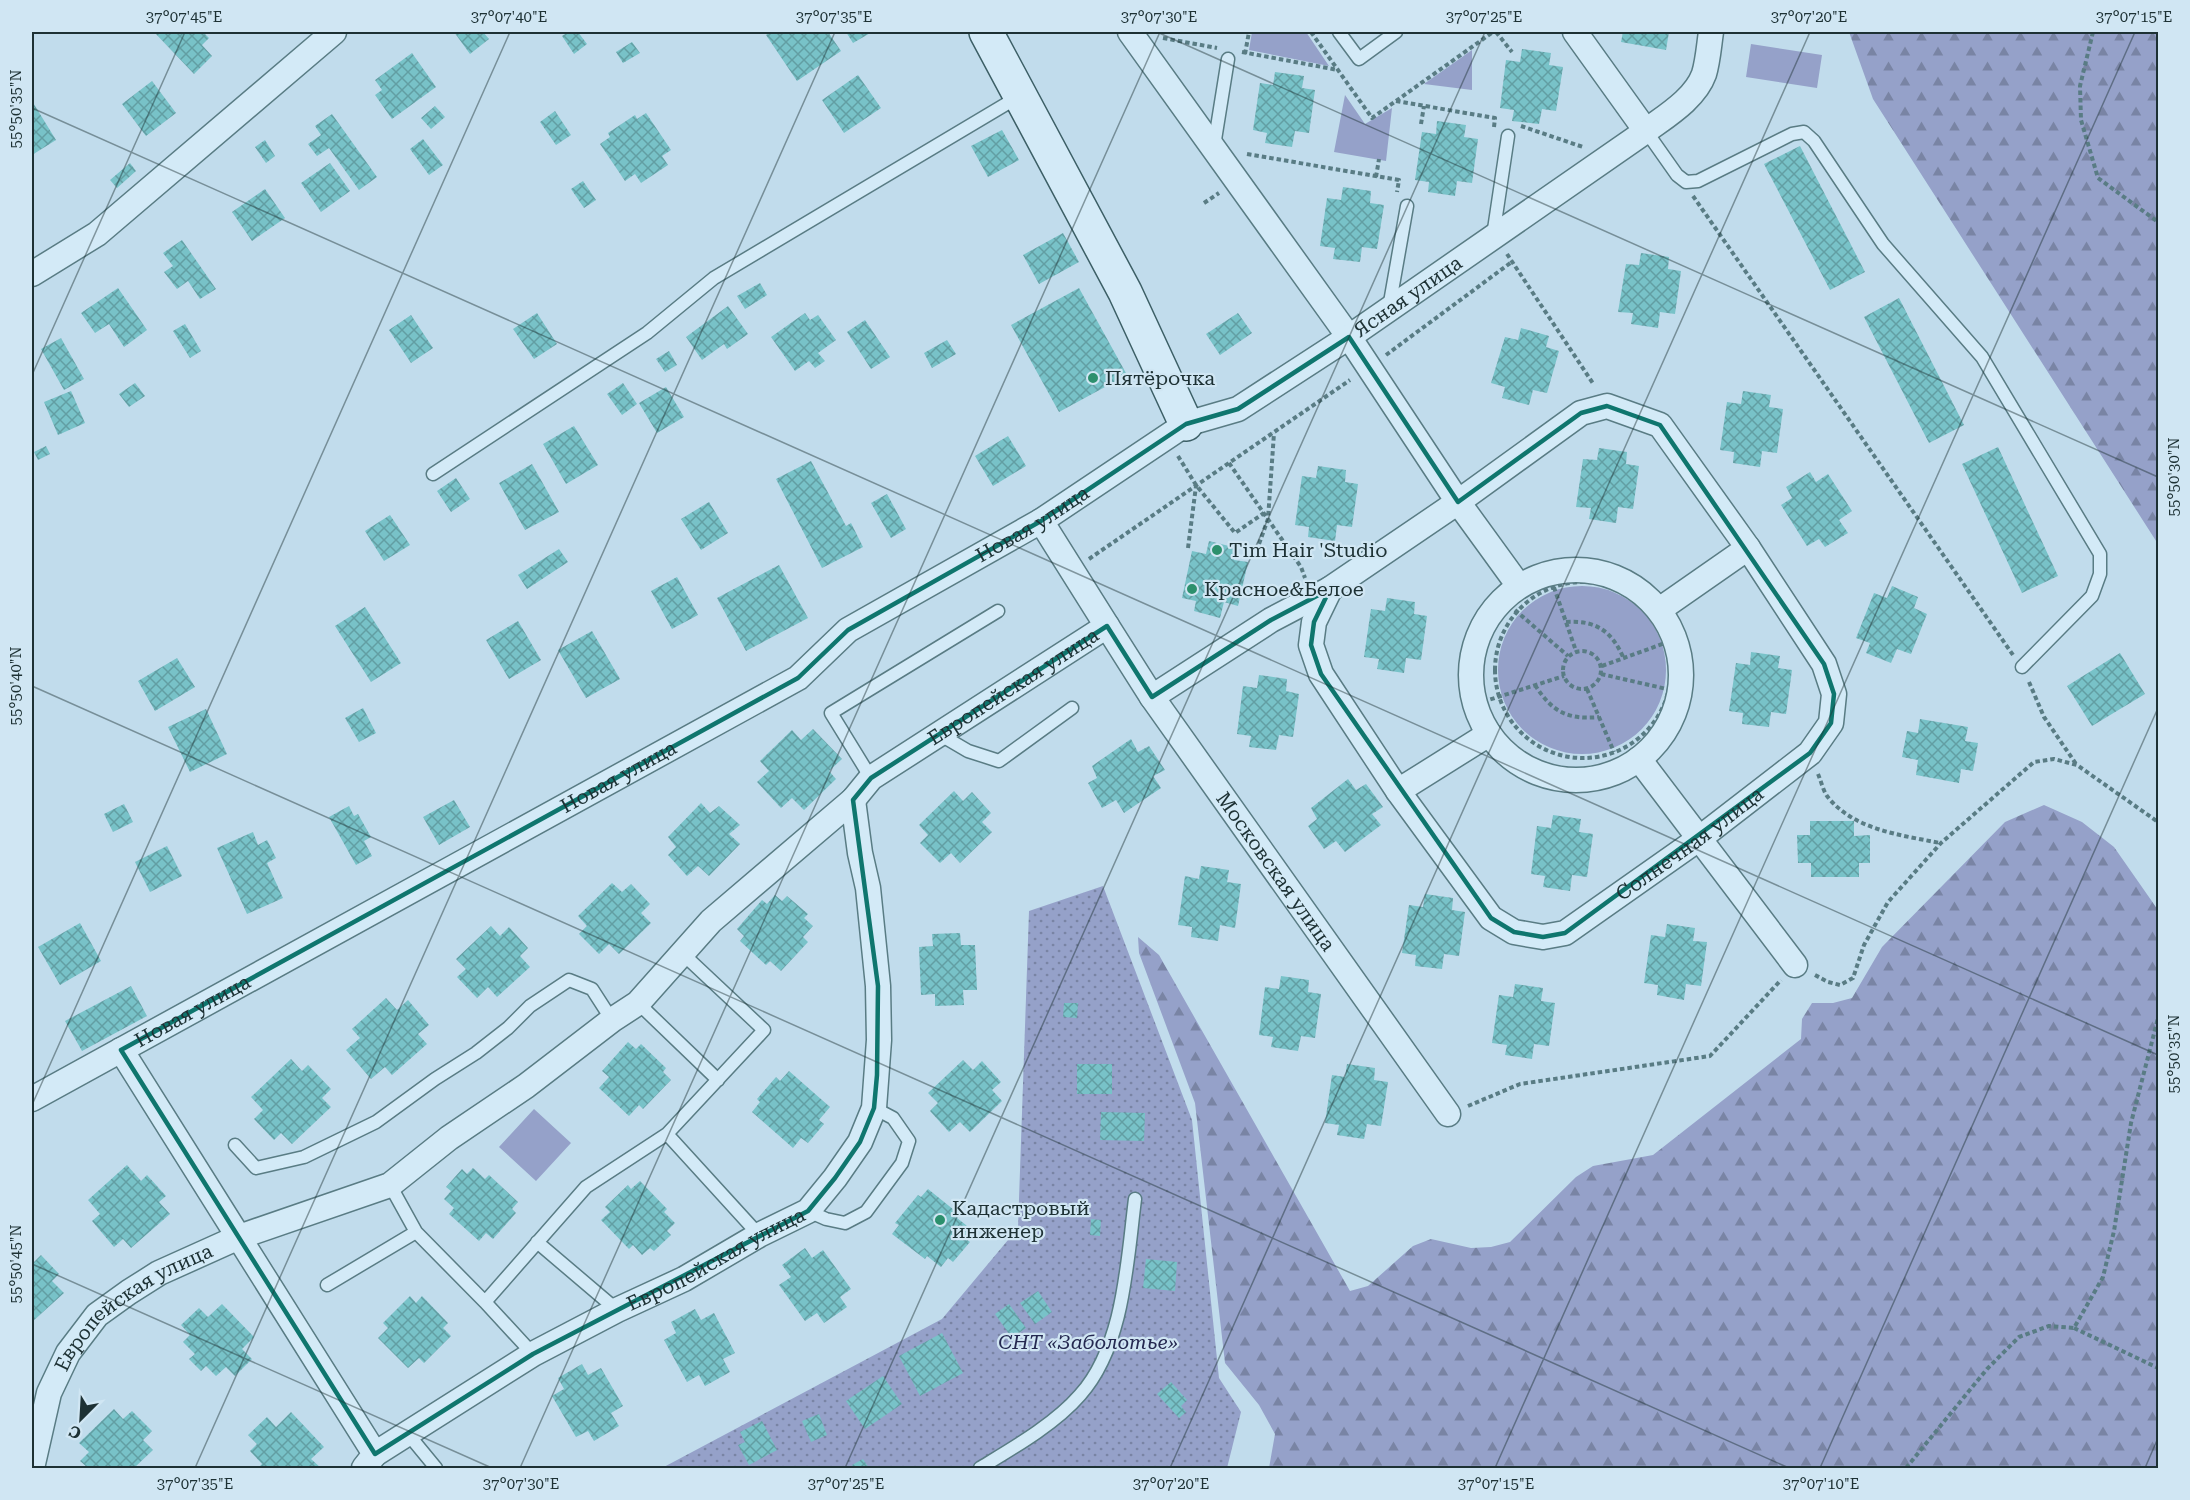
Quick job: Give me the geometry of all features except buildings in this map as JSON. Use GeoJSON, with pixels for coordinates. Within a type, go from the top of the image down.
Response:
{"type":"FeatureCollection","features":[{"type":"Feature","properties":{"kind":"street"},"geometry":{"type":"LineString","coordinates":[[32,274],[97,234],[334,32]]}},
{"type":"Feature","properties":{"kind":"street"},"geometry":{"type":"LineString","coordinates":[[986,32],[1022,94],[1125,292],[1177,430]]}},
{"type":"Feature","properties":{"kind":"street"},"geometry":{"type":"LineString","coordinates":[[1575,32],[1646,131]]}},
{"type":"Feature","properties":{"kind":"street","name":"Ясная улица"},"geometry":{"type":"LineString","coordinates":[[1134,34],[1226,149],[1349,337],[1669,114],[1692,93],[1704,75],[1711,32]]}},
{"type":"Feature","properties":{"kind":"street"},"geometry":{"type":"LineString","coordinates":[[1349,337],[1458,502],[1513,599]]}},
{"type":"Feature","properties":{"kind":"street","name":"Новая улица"},"geometry":{"type":"LineString","coordinates":[[32,1099],[798,678],[848,630],[1041,521],[1177,430],[1239,409],[1349,337]]}},
{"type":"Feature","properties":{"kind":"street","name":"Солнечная улица"},"geometry":{"type":"LineString","coordinates":[[1152,697],[1271,620],[1322,593],[1458,502],[1581,413],[1607,406],[1660,425],[1748,548],[1824,664],[1834,693],[1831,723],[1810,753],[1700,838],[1565,933],[1543,937],[1514,932],[1491,918],[1398,791],[1321,674],[1311,645],[1314,622],[1322,593]]}},
{"type":"Feature","properties":{"kind":"street","name":"Европейская улица"},"geometry":{"type":"LineString","coordinates":[[32,1467],[50,1393],[68,1353],[97,1315],[159,1273],[239,1237],[390,1185],[449,1138],[526,1086],[612,1020],[638,1003],[711,921],[853,800],[871,778],[1107,626],[1041,521]]}},
{"type":"Feature","properties":{"kind":"street"},"geometry":{"type":"LineString","coordinates":[[1659,610],[1748,548]]}},
{"type":"Feature","properties":{"kind":"street"},"geometry":{"type":"LineString","coordinates":[[1570,570],[1606,574],[1623,580],[1645,595],[1659,610],[1681,665],[1674,691],[1672,718],[1658,741],[1625,760],[1614,773],[1587,780],[1559,778],[1532,770],[1508,755],[1490,734],[1487,700],[1471,681],[1473,654],[1482,627],[1513,599],[1570,570]]}},
{"type":"Feature","properties":{"kind":"street","name":"Московская улица"},"geometry":{"type":"LineString","coordinates":[[1107,626],[1152,697],[1448,1114]]}},
{"type":"Feature","properties":{"kind":"street"},"geometry":{"type":"LineString","coordinates":[[1398,791],[1490,734]]}},
{"type":"Feature","properties":{"kind":"street"},"geometry":{"type":"LineString","coordinates":[[1625,760],[1700,838],[1796,965]]}},
{"type":"Feature","properties":{"kind":"street","name":"Европейская улица"},"geometry":{"type":"LineString","coordinates":[[122,1050],[239,1237],[369,1461],[534,1354],[617,1310],[684,1279],[759,1235],[808,1211],[835,1178],[860,1142],[874,1108],[879,1040],[878,986],[868,888],[860,853],[853,800]]}},
{"type":"Feature","properties":{"kind":"lane"},"geometry":{"type":"LineString","coordinates":[[1338,32],[1359,59],[1396,32]]}},
{"type":"Feature","properties":{"kind":"lane"},"geometry":{"type":"LineString","coordinates":[[1226,149],[1228,59]]}},
{"type":"Feature","properties":{"kind":"lane"},"geometry":{"type":"LineString","coordinates":[[433,474],[647,333],[714,278],[1022,94]]}},
{"type":"Feature","properties":{"kind":"lane"},"geometry":{"type":"LineString","coordinates":[[1646,131],[1677,175],[1686,182],[1698,181],[1792,134],[1804,132],[1814,141],[1883,244],[1982,357],[2100,554],[2100,574],[2092,596],[2022,667]]}},
{"type":"Feature","properties":{"kind":"lane"},"geometry":{"type":"LineString","coordinates":[[1493,237],[1508,136]]}},
{"type":"Feature","properties":{"kind":"lane"},"geometry":{"type":"LineString","coordinates":[[1389,310],[1401,204]]}},
{"type":"Feature","properties":{"kind":"lane"},"geometry":{"type":"LineString","coordinates":[[871,778],[831,713],[998,611]]}},
{"type":"Feature","properties":{"kind":"lane"},"geometry":{"type":"LineString","coordinates":[[939,734],[968,752],[999,761],[1072,708]]}},
{"type":"Feature","properties":{"kind":"lane"},"geometry":{"type":"LineString","coordinates":[[485,1302],[586,1186],[667,1134],[764,1030],[683,954]]}},
{"type":"Feature","properties":{"kind":"lane"},"geometry":{"type":"LineString","coordinates":[[236,1145],[256,1168],[304,1157],[376,1122],[435,1079],[476,1053],[508,1028],[530,1006],[569,980],[592,989],[612,1020]]}},
{"type":"Feature","properties":{"kind":"lane"},"geometry":{"type":"LineString","coordinates":[[638,1003],[718,1080]]}},
{"type":"Feature","properties":{"kind":"lane"},"geometry":{"type":"LineString","coordinates":[[808,1211],[826,1219],[845,1223],[866,1212],[902,1163],[909,1141],[894,1118],[874,1108]]}},
{"type":"Feature","properties":{"kind":"lane"},"geometry":{"type":"LineString","coordinates":[[667,1134],[759,1235]]}},
{"type":"Feature","properties":{"kind":"lane"},"geometry":{"type":"LineString","coordinates":[[390,1185],[416,1232],[534,1354]]}},
{"type":"Feature","properties":{"kind":"lane"},"geometry":{"type":"LineString","coordinates":[[980,1468],[1052,1420],[1080,1396],[1097,1374],[1109,1347],[1119,1309],[1135,1199]]}},
{"type":"Feature","properties":{"kind":"lane"},"geometry":{"type":"LineString","coordinates":[[327,1285],[416,1232]]}},
{"type":"Feature","properties":{"kind":"lane"},"geometry":{"type":"LineString","coordinates":[[537,1242],[617,1310]]}},
{"type":"Feature","properties":{"kind":"lane"},"geometry":{"type":"LineString","coordinates":[[408,1434],[436,1468]]}},
{"type":"Feature","properties":{"kind":"path"},"geometry":{"type":"LineString","coordinates":[[1311,32],[1372,118],[1495,32],[1512,52]]}},
{"type":"Feature","properties":{"kind":"path"},"geometry":{"type":"LineString","coordinates":[[2093,32],[2080,86],[2082,120],[2098,178],[2158,222]]}},
{"type":"Feature","properties":{"kind":"path"},"geometry":{"type":"LineString","coordinates":[[1396,101],[1495,118],[1493,128]]}},
{"type":"Feature","properties":{"kind":"path"},"geometry":{"type":"LineString","coordinates":[[1421,124],[1424,106]]}},
{"type":"Feature","properties":{"kind":"path"},"geometry":{"type":"LineString","coordinates":[[1518,125],[1586,148]]}},
{"type":"Feature","properties":{"kind":"path"},"geometry":{"type":"LineString","coordinates":[[1226,149],[1399,180],[1401,204]]}},
{"type":"Feature","properties":{"kind":"path"},"geometry":{"type":"LineString","coordinates":[[1376,177],[1379,159]]}},
{"type":"Feature","properties":{"kind":"path"},"geometry":{"type":"LineString","coordinates":[[1686,182],[1694,199],[2022,667],[2044,717],[2077,765],[2158,822]]}},
{"type":"Feature","properties":{"kind":"path"},"geometry":{"type":"LineString","coordinates":[[1493,237],[1513,261],[1607,406]]}},
{"type":"Feature","properties":{"kind":"path"},"geometry":{"type":"LineString","coordinates":[[1072,571],[1369,367],[1513,261]]}},
{"type":"Feature","properties":{"kind":"path"},"geometry":{"type":"LineString","coordinates":[[1177,430],[1196,485],[1235,533],[1264,513]]}},
{"type":"Feature","properties":{"kind":"path"},"geometry":{"type":"LineString","coordinates":[[1254,558],[1268,519],[1274,432]]}},
{"type":"Feature","properties":{"kind":"path"},"geometry":{"type":"LineString","coordinates":[[1229,463],[1301,567],[1322,593]]}},
{"type":"Feature","properties":{"kind":"path"},"geometry":{"type":"LineString","coordinates":[[1188,548],[1196,485]]}},
{"type":"Feature","properties":{"kind":"path"},"geometry":{"type":"LineString","coordinates":[[1551,580],[1576,651]]}},
{"type":"Feature","properties":{"kind":"path"},"geometry":{"type":"LineString","coordinates":[[1513,599],[1533,597],[1551,580],[1590,582],[1623,591],[1638,601],[1671,641],[1674,691],[1625,760]]}},
{"type":"Feature","properties":{"kind":"path"},"geometry":{"type":"LineString","coordinates":[[1513,599],[1568,656]]}},
{"type":"Feature","properties":{"kind":"path"},"geometry":{"type":"LineString","coordinates":[[1487,700],[1495,680],[1494,662],[1498,645],[1513,599]]}},
{"type":"Feature","properties":{"kind":"path"},"geometry":{"type":"LineString","coordinates":[[1566,622],[1581,621],[1596,625],[1608,633],[1618,645],[1623,659]]}},
{"type":"Feature","properties":{"kind":"path"},"geometry":{"type":"LineString","coordinates":[[1602,666],[1671,641]]}},
{"type":"Feature","properties":{"kind":"path"},"geometry":{"type":"LineString","coordinates":[[1576,651],[1588,651],[1594,654],[1602,666],[1599,680],[1587,688],[1573,687],[1564,676],[1562,669],[1568,656],[1576,651]]}},
{"type":"Feature","properties":{"kind":"path"},"geometry":{"type":"LineString","coordinates":[[1601,674],[1674,691]]}},
{"type":"Feature","properties":{"kind":"path"},"geometry":{"type":"LineString","coordinates":[[1487,700],[1564,676]]}},
{"type":"Feature","properties":{"kind":"path"},"geometry":{"type":"LineString","coordinates":[[1535,685],[1543,698],[1555,709],[1568,716],[1599,717]]}},
{"type":"Feature","properties":{"kind":"path"},"geometry":{"type":"LineString","coordinates":[[1587,688],[1599,717],[1625,760]]}},
{"type":"Feature","properties":{"kind":"path"},"geometry":{"type":"LineString","coordinates":[[1487,700],[1505,712],[1527,739],[1558,755],[1625,760]]}},
{"type":"Feature","properties":{"kind":"path"},"geometry":{"type":"LineString","coordinates":[[1810,753],[1826,795],[1847,815],[1889,833],[1941,843]]}},
{"type":"Feature","properties":{"kind":"path"},"geometry":{"type":"LineString","coordinates":[[1448,1114],[1520,1084],[1710,1056],[1796,965],[1828,982],[1840,985],[1853,978],[1864,945],[1888,902],[1941,843],[2034,762],[2054,759],[2077,765]]}},
{"type":"Feature","properties":{"kind":"path"},"geometry":{"type":"LineString","coordinates":[[2074,1328],[2103,1277],[2114,1231],[2131,1123],[2158,1018]]}},
{"type":"Feature","properties":{"kind":"path"},"geometry":{"type":"LineString","coordinates":[[1906,1468],[1987,1369],[2019,1337],[2049,1326],[2074,1328],[2158,1368]]}},
{"type":"Feature","properties":{"kind":"highlighted area"},"geometry":{"type":"Polygon","coordinates":[[[1349,337],[1458,502],[1581,413],[1607,406],[1660,425],[1824,664],[1834,694],[1831,723],[1810,753],[1565,933],[1543,937],[1514,932],[1491,918],[1321,674],[1311,645],[1314,622],[1330,589],[1271,620],[1152,697],[1107,626],[871,778],[853,800],[878,986],[877,1075],[874,1108],[860,1142],[835,1178],[808,1211],[533,1354],[375,1454],[121,1050],[798,678],[848,630],[1041,521],[1186,424],[1238,409],[1349,337]]]}},
{"type":"Feature","properties":{"kind":"green space"},"geometry":{"type":"Polygon","coordinates":[[[1252,32],[1306,32],[1329,66],[1249,50],[1252,32]]]}},
{"type":"Feature","properties":{"kind":"green space"},"geometry":{"type":"Polygon","coordinates":[[[1849,32],[2158,32],[2158,544],[1873,99],[1849,32]]]}},
{"type":"Feature","properties":{"kind":"green space"},"geometry":{"type":"Polygon","coordinates":[[[1751,44],[1822,55],[1817,88],[1746,77],[1751,44]]]}},
{"type":"Feature","properties":{"kind":"green space"},"geometry":{"type":"Polygon","coordinates":[[[1472,50],[1472,90],[1424,84],[1472,50]]]}},
{"type":"Feature","properties":{"kind":"green space"},"geometry":{"type":"Polygon","coordinates":[[[1345,95],[1365,124],[1392,108],[1386,161],[1334,152],[1345,95]]]}},
{"type":"Feature","properties":{"kind":"green space"},"geometry":{"type":"Polygon","coordinates":[[[1582,586],[1614,592],[1629,600],[1641,611],[1652,623],[1660,638],[1666,670],[1660,702],[1652,717],[1641,729],[1629,740],[1614,748],[1582,754],[1550,748],[1535,740],[1523,729],[1512,717],[1504,702],[1498,670],[1504,638],[1512,623],[1523,611],[1535,600],[1550,592],[1582,586]]]}},
{"type":"Feature","properties":{"kind":"green space"},"geometry":{"type":"Polygon","coordinates":[[[2044,805],[2082,822],[2114,847],[2158,910],[2158,1468],[1269,1468],[1275,1434],[1259,1405],[1225,1363],[1195,1103],[1139,953],[1138,937],[1159,955],[1350,1291],[1368,1286],[1413,1246],[1431,1239],[1471,1248],[1491,1247],[1510,1242],[1576,1177],[1593,1166],[1653,1155],[1801,1039],[1802,1019],[1812,1003],[1833,1003],[1852,998],[1882,947],[2005,822],[2044,805]]]}},
{"type":"Feature","properties":{"kind":"green space","name":"СНТ «Заболотье»"},"geometry":{"type":"Polygon","coordinates":[[[1103,886],[1192,1120],[1219,1378],[1241,1412],[1227,1468],[662,1468],[942,1319],[1018,1228],[1029,911],[1103,886]]]}},
{"type":"Feature","properties":{"kind":"green space"},"geometry":{"type":"Polygon","coordinates":[[[534,1109],[571,1143],[536,1181],[499,1147],[534,1109]]]}},
{"type":"Feature","properties":{"kind":"place","name":"Пятёрочка"},"geometry":{"type":"Point","coordinates":[1093,378]}},
{"type":"Feature","properties":{"kind":"place","name":"Tim Hair 'Studio"},"geometry":{"type":"Point","coordinates":[1217,550]}},
{"type":"Feature","properties":{"kind":"place","name":"Красное&Белое"},"geometry":{"type":"Point","coordinates":[1192,589]}},
{"type":"Feature","properties":{"kind":"place","name":"Кадастровый инженер"},"geometry":{"type":"Point","coordinates":[940,1220]}}]}
